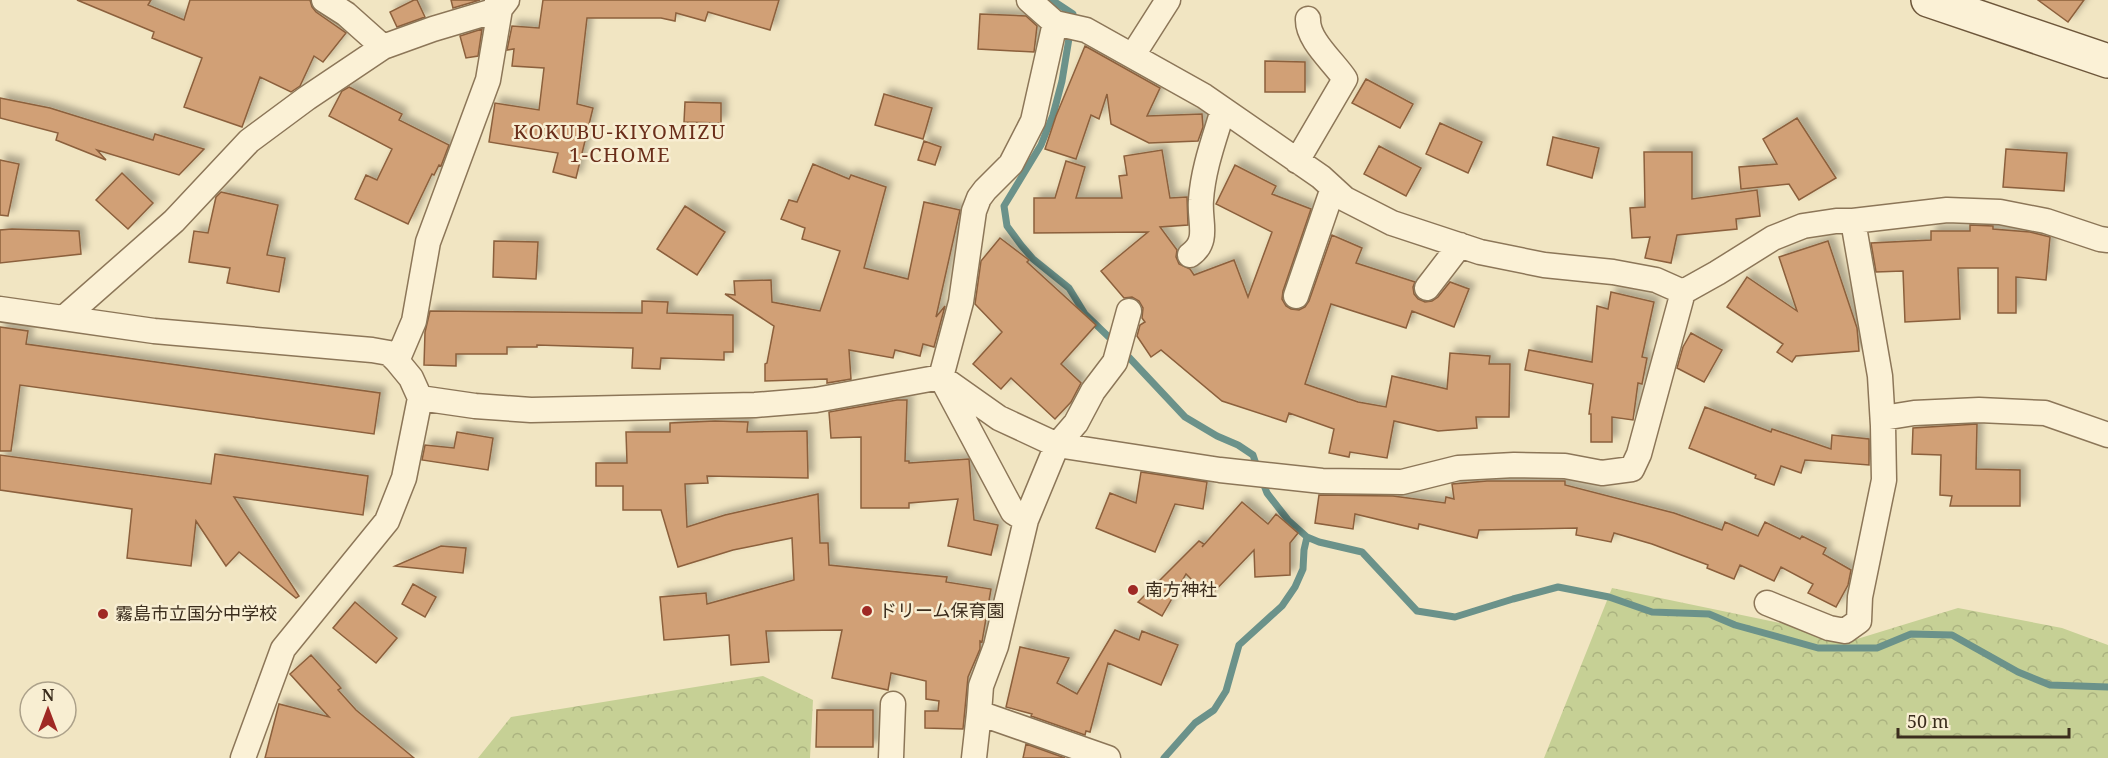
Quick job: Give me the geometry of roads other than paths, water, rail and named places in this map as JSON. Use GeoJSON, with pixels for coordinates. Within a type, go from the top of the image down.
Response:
{"type":"FeatureCollection","features":[{"type":"Feature","properties":{"kind":"main road"},"geometry":{"type":"LineString","coordinates":[[1928,0],[2108,61]]}},
{"type":"Feature","properties":{"kind":"street"},"geometry":{"type":"LineString","coordinates":[[324,0],[346,14],[383,47]]}},
{"type":"Feature","properties":{"kind":"street"},"geometry":{"type":"LineString","coordinates":[[1029,0],[1055,23],[1086,30],[1204,96],[1321,177],[1345,199],[1392,223],[1480,252],[1544,265],[1613,272],[1656,280],[1683,292]]}},
{"type":"Feature","properties":{"kind":"street"},"geometry":{"type":"LineString","coordinates":[[1133,55],[1167,0]]}},
{"type":"Feature","properties":{"kind":"street"},"geometry":{"type":"LineString","coordinates":[[65,317],[174,221],[249,141],[307,98],[383,47],[502,3]]}},
{"type":"Feature","properties":{"kind":"street"},"geometry":{"type":"LineString","coordinates":[[397,361],[414,321],[428,242],[488,80],[502,3]]}},
{"type":"Feature","properties":{"kind":"street"},"geometry":{"type":"LineString","coordinates":[[1298,161],[1345,79],[1336,64],[1320,48],[1308,25],[1308,19]]}},
{"type":"Feature","properties":{"kind":"street"},"geometry":{"type":"LineString","coordinates":[[1026,520],[1012,512],[941,377],[960,302],[974,211],[985,190],[1011,164],[1033,121],[1055,23]]}},
{"type":"Feature","properties":{"kind":"street"},"geometry":{"type":"LineString","coordinates":[[1190,255],[1199,249],[1202,241],[1203,175],[1223,110]]}},
{"type":"Feature","properties":{"kind":"street"},"geometry":{"type":"LineString","coordinates":[[1296,296],[1333,188]]}},
{"type":"Feature","properties":{"kind":"street"},"geometry":{"type":"LineString","coordinates":[[420,398],[475,406],[531,410],[755,405],[816,400],[941,377],[999,418],[1058,445],[1246,473],[1322,481],[1402,482],[1458,468],[1514,465],[1565,466],[1602,473],[1632,469],[1639,454],[1683,292],[1773,238],[1803,226],[1947,210],[2001,212],[2046,221],[2108,240]]}},
{"type":"Feature","properties":{"kind":"street"},"geometry":{"type":"LineString","coordinates":[[1767,603],[1829,628],[1845,631],[1859,621],[1860,597],[1884,480],[1880,376],[1852,221]]}},
{"type":"Feature","properties":{"kind":"street"},"geometry":{"type":"LineString","coordinates":[[1427,288],[1460,245]]}},
{"type":"Feature","properties":{"kind":"street"},"geometry":{"type":"LineString","coordinates":[[0,309],[154,331],[372,350],[389,353],[411,378],[420,398],[404,478],[387,521],[283,649],[243,758]]}},
{"type":"Feature","properties":{"kind":"street"},"geometry":{"type":"LineString","coordinates":[[974,758],[981,687],[996,646],[1026,520],[1058,445],[1076,423],[1093,391],[1118,353],[1129,311]]}},
{"type":"Feature","properties":{"kind":"street"},"geometry":{"type":"LineString","coordinates":[[1882,418],[1914,413],[1968,411],[2045,413],[2108,435]]}},
{"type":"Feature","properties":{"kind":"street"},"geometry":{"type":"LineString","coordinates":[[891,758],[893,704]]}},
{"type":"Feature","properties":{"kind":"street"},"geometry":{"type":"LineString","coordinates":[[979,713],[1108,758]]}},
{"type":"Feature","properties":{"kind":"waterway"},"geometry":{"type":"LineString","coordinates":[[1052,0],[1073,14],[1062,81],[1053,115],[1041,145],[1004,206],[1007,226],[1033,259],[1069,288],[1085,314],[1115,343]]}},
{"type":"Feature","properties":{"kind":"waterway"},"geometry":{"type":"LineString","coordinates":[[1123,351],[1185,417],[1253,455],[1258,470]]}},
{"type":"Feature","properties":{"kind":"waterway"},"geometry":{"type":"LineString","coordinates":[[1262,480],[1267,493],[1288,520],[1307,537],[1362,552],[1417,611],[1455,617],[1558,587],[1609,597],[1652,612],[1709,614],[1735,625],[1818,648],[1877,648],[1911,634],[1952,635],[2018,672],[2050,685],[2108,687]]}},
{"type":"Feature","properties":{"kind":"waterway"},"geometry":{"type":"LineString","coordinates":[[1164,758],[1195,723],[1214,710],[1226,691],[1239,645],[1282,606],[1295,587],[1303,569],[1307,537]]}},
{"type":"Feature","properties":{"kind":"place","name":"南方神社"},"geometry":{"type":"Point","coordinates":[1133,590]}},
{"type":"Feature","properties":{"kind":"place","name":"ドリーム保育園"},"geometry":{"type":"Point","coordinates":[867,611]}},
{"type":"Feature","properties":{"kind":"place","name":"霧島市立国分中学校"},"geometry":{"type":"Point","coordinates":[103,614]}},
{"type":"Feature","properties":{"kind":"district","name":"KOKUBU-KIYOMIZU 1-CHOME"},"geometry":{"type":"Point","coordinates":[620,144]}}]}
